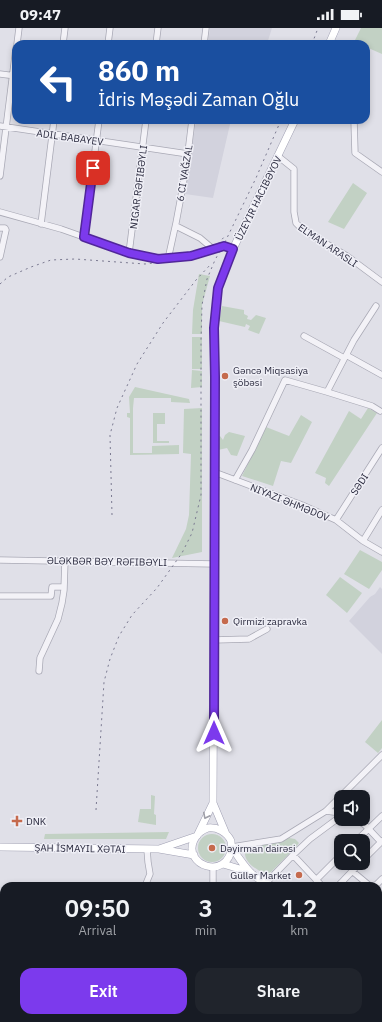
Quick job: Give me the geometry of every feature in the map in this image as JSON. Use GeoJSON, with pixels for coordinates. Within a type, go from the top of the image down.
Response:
{"type":"FeatureCollection","features":[{"type":"Feature","properties":{"kind":"main road"},"geometry":{"type":"LineString","coordinates":[[331,40],[336,28]]}},
{"type":"Feature","properties":{"kind":"main road"},"geometry":{"type":"LineString","coordinates":[[264,882],[250,872],[232,847],[213,803],[214,328],[218,288],[233,249],[293,124]]}},
{"type":"Feature","properties":{"kind":"main road"},"geometry":{"type":"LineString","coordinates":[[213,803],[193,842],[192,848],[194,855],[203,865],[213,867],[223,864],[228,860],[232,847]]}},
{"type":"Feature","properties":{"kind":"main road"},"geometry":{"type":"LineString","coordinates":[[159,849],[197,836],[208,828],[221,830],[227,835]]}},
{"type":"Feature","properties":{"kind":"main road"},"geometry":{"type":"LineString","coordinates":[[0,847],[159,849],[194,855]]}},
{"type":"Feature","properties":{"kind":"main road"},"geometry":{"type":"LineString","coordinates":[[223,864],[250,872]]}},
{"type":"Feature","properties":{"kind":"street"},"geometry":{"type":"LineString","coordinates":[[17,40],[19,28]]}},
{"type":"Feature","properties":{"kind":"street"},"geometry":{"type":"LineString","coordinates":[[64,40],[65,28]]}},
{"type":"Feature","properties":{"kind":"street"},"geometry":{"type":"LineString","coordinates":[[108,40],[110,28]]}},
{"type":"Feature","properties":{"kind":"street"},"geometry":{"type":"LineString","coordinates":[[156,40],[158,28]]}},
{"type":"Feature","properties":{"kind":"street"},"geometry":{"type":"LineString","coordinates":[[204,40],[206,28]]}},
{"type":"Feature","properties":{"kind":"street"},"geometry":{"type":"LineString","coordinates":[[0,74],[12,76]]}},
{"type":"Feature","properties":{"kind":"street"},"geometry":{"type":"LineString","coordinates":[[0,176],[12,91]]}},
{"type":"Feature","properties":{"kind":"street"},"geometry":{"type":"LineString","coordinates":[[41,224],[53,124]]}},
{"type":"Feature","properties":{"kind":"street"},"geometry":{"type":"LineString","coordinates":[[84,237],[99,124]]}},
{"type":"Feature","properties":{"kind":"street","name":"NIGAR RƏFIBƏYLI"},"geometry":{"type":"LineString","coordinates":[[129,253],[145,124]]}},
{"type":"Feature","properties":{"kind":"street"},"geometry":{"type":"LineString","coordinates":[[168,259],[176,226],[192,124]]}},
{"type":"Feature","properties":{"kind":"street"},"geometry":{"type":"LineString","coordinates":[[354,124],[355,153],[382,172]]}},
{"type":"Feature","properties":{"kind":"street","name":"ADIL BABAYEV"},"geometry":{"type":"LineString","coordinates":[[0,126],[188,154]]}},
{"type":"Feature","properties":{"kind":"street"},"geometry":{"type":"LineString","coordinates":[[278,157],[294,169],[294,218],[296,223],[302,229],[347,256],[382,282]]}},
{"type":"Feature","properties":{"kind":"street"},"geometry":{"type":"LineString","coordinates":[[0,212],[84,237],[129,253],[158,259],[191,256],[224,246],[233,249]]}},
{"type":"Feature","properties":{"kind":"street"},"geometry":{"type":"LineString","coordinates":[[176,226],[200,238],[214,249]]}},
{"type":"Feature","properties":{"kind":"street"},"geometry":{"type":"LineString","coordinates":[[0,228],[5,228],[6,230],[0,257]]}},
{"type":"Feature","properties":{"kind":"street"},"geometry":{"type":"LineString","coordinates":[[327,392],[359,331],[376,306]]}},
{"type":"Feature","properties":{"kind":"street"},"geometry":{"type":"LineString","coordinates":[[304,336],[382,375]]}},
{"type":"Feature","properties":{"kind":"street"},"geometry":{"type":"LineString","coordinates":[[235,480],[252,450],[285,380],[372,406],[380,411]]}},
{"type":"Feature","properties":{"kind":"street","name":"SƏDI"},"geometry":{"type":"LineString","coordinates":[[336,520],[382,448]]}},
{"type":"Feature","properties":{"kind":"street","name":"NIYAZI ƏHMƏDOV"},"geometry":{"type":"LineString","coordinates":[[214,472],[302,505],[336,520],[363,541],[382,552]]}},
{"type":"Feature","properties":{"kind":"street"},"geometry":{"type":"LineString","coordinates":[[363,541],[382,510]]}},
{"type":"Feature","properties":{"kind":"street","name":"ƏLƏKBƏR BƏY RƏFIBƏYLI"},"geometry":{"type":"LineString","coordinates":[[0,560],[65,560],[214,564]]}},
{"type":"Feature","properties":{"kind":"street"},"geometry":{"type":"LineString","coordinates":[[39,671],[40,658],[58,619],[64,587],[65,560]]}},
{"type":"Feature","properties":{"kind":"street"},"geometry":{"type":"LineString","coordinates":[[0,596],[51,596],[52,587],[64,587]]}},
{"type":"Feature","properties":{"kind":"street"},"geometry":{"type":"LineString","coordinates":[[214,640],[249,639],[267,629]]}},
{"type":"Feature","properties":{"kind":"street"},"geometry":{"type":"LineString","coordinates":[[232,847],[282,839],[326,811],[382,755]]}},
{"type":"Feature","properties":{"kind":"street"},"geometry":{"type":"LineString","coordinates":[[326,811],[334,813]]}},
{"type":"Feature","properties":{"kind":"street"},"geometry":{"type":"LineString","coordinates":[[363,834],[382,816]]}},
{"type":"Feature","properties":{"kind":"street"},"geometry":{"type":"LineString","coordinates":[[270,882],[292,855],[334,820]]}},
{"type":"Feature","properties":{"kind":"street"},"geometry":{"type":"LineString","coordinates":[[364,826],[381,842],[370,853]]}},
{"type":"Feature","properties":{"kind":"street"},"geometry":{"type":"LineString","coordinates":[[147,849],[150,874],[147,882]]}},
{"type":"Feature","properties":{"kind":"street"},"geometry":{"type":"LineString","coordinates":[[292,855],[316,880],[334,862]]}},
{"type":"Feature","properties":{"kind":"street"},"geometry":{"type":"LineString","coordinates":[[213,867],[213,882]]}},
{"type":"Feature","properties":{"kind":"street"},"geometry":{"type":"LineString","coordinates":[[342,882],[352,871],[365,882]]}},
{"type":"Feature","properties":{"kind":"shaded area"},"geometry":{"type":"Polygon","coordinates":[[[210,28],[272,28],[268,40],[208,40],[210,28]]]}},
{"type":"Feature","properties":{"kind":"shaded area"},"geometry":{"type":"Polygon","coordinates":[[[195,124],[230,124],[213,198],[185,194],[195,124]]]}},
{"type":"Feature","properties":{"kind":"shaded area"},"geometry":{"type":"Polygon","coordinates":[[[380,587],[382,589],[382,654],[349,621],[380,587]]]}},
{"type":"Feature","properties":{"kind":"green space"},"geometry":{"type":"Polygon","coordinates":[[[361,28],[382,28],[382,54],[370,49],[370,40],[355,40],[361,28]]]}},
{"type":"Feature","properties":{"kind":"green space"},"geometry":{"type":"Polygon","coordinates":[[[353,183],[367,193],[344,229],[328,222],[353,183]]]}},
{"type":"Feature","properties":{"kind":"green space"},"geometry":{"type":"Polygon","coordinates":[[[199,274],[210,276],[202,305],[202,334],[192,334],[193,310],[199,274]]]}},
{"type":"Feature","properties":{"kind":"green space"},"geometry":{"type":"Polygon","coordinates":[[[222,306],[244,310],[244,314],[248,316],[247,319],[251,320],[256,315],[266,318],[259,334],[248,330],[250,326],[246,324],[245,327],[219,321],[222,306]]]}},
{"type":"Feature","properties":{"kind":"green space"},"geometry":{"type":"Polygon","coordinates":[[[192,337],[202,337],[202,369],[192,369],[192,337]]]}},
{"type":"Feature","properties":{"kind":"green space"},"geometry":{"type":"Polygon","coordinates":[[[192,370],[202,371],[202,387],[191,388],[192,370]]]}},
{"type":"Feature","properties":{"kind":"green space"},"geometry":{"type":"Polygon","coordinates":[[[135,387],[189,399],[190,403],[171,402],[171,398],[134,398],[133,453],[152,453],[152,446],[179,445],[179,454],[130,455],[130,418],[127,417],[127,413],[130,413],[129,397],[135,387]]]}},
{"type":"Feature","properties":{"kind":"green space"},"geometry":{"type":"Polygon","coordinates":[[[202,408],[202,552],[172,558],[186,529],[189,515],[191,454],[183,453],[184,409],[202,408]]]}},
{"type":"Feature","properties":{"kind":"green space"},"geometry":{"type":"Polygon","coordinates":[[[368,408],[377,413],[329,486],[325,483],[326,478],[315,473],[349,411],[361,419],[368,408]]]}},
{"type":"Feature","properties":{"kind":"green space"},"geometry":{"type":"Polygon","coordinates":[[[153,413],[165,413],[165,424],[157,424],[157,441],[169,441],[169,443],[153,443],[153,413]]]}},
{"type":"Feature","properties":{"kind":"green space"},"geometry":{"type":"Polygon","coordinates":[[[301,415],[312,422],[291,463],[281,461],[273,486],[242,476],[266,427],[289,436],[301,415]]]}},
{"type":"Feature","properties":{"kind":"green space"},"geometry":{"type":"Polygon","coordinates":[[[229,432],[245,436],[237,456],[231,455],[227,448],[218,450],[217,437],[220,436],[223,440],[225,435],[229,432]]]}},
{"type":"Feature","properties":{"kind":"green space"},"geometry":{"type":"Polygon","coordinates":[[[360,550],[382,562],[382,570],[369,589],[344,574],[360,550]]]}},
{"type":"Feature","properties":{"kind":"green space"},"geometry":{"type":"Polygon","coordinates":[[[340,577],[362,593],[347,613],[326,595],[340,577]]]}},
{"type":"Feature","properties":{"kind":"green space"},"geometry":{"type":"Polygon","coordinates":[[[382,720],[382,748],[378,753],[365,742],[382,720]]]}},
{"type":"Feature","properties":{"kind":"green space"},"geometry":{"type":"Polygon","coordinates":[[[151,795],[155,796],[154,814],[156,815],[156,825],[138,822],[140,809],[151,809],[151,795]]]}},
{"type":"Feature","properties":{"kind":"green space"},"geometry":{"type":"Polygon","coordinates":[[[169,832],[166,839],[44,839],[45,834],[169,832]]]}},
{"type":"Feature","properties":{"kind":"green space"},"geometry":{"type":"Polygon","coordinates":[[[212,834],[222,838],[226,848],[222,858],[212,862],[202,858],[198,848],[202,838],[212,834]]]}},
{"type":"Feature","properties":{"kind":"green space"},"geometry":{"type":"Polygon","coordinates":[[[289,838],[295,839],[299,843],[267,876],[249,863],[245,856],[245,852],[250,848],[289,838]]]}},
{"type":"Feature","properties":{"kind":"railway"},"geometry":{"type":"LineString","coordinates":[[314,40],[318,28]]}},
{"type":"Feature","properties":{"kind":"railway"},"geometry":{"type":"LineString","coordinates":[[96,810],[104,682],[110,659],[119,636],[132,615],[157,588],[182,553],[192,533],[201,495],[201,340],[202,305],[207,279],[256,178],[279,124]]}},
{"type":"Feature","properties":{"kind":"railway"},"geometry":{"type":"LineString","coordinates":[[0,284],[8,277],[51,260],[75,259],[145,264],[170,261],[199,254],[217,245],[225,236]]}},
{"type":"Feature","properties":{"kind":"railway"},"geometry":{"type":"LineString","coordinates":[[112,515],[110,435],[117,408],[137,364],[163,323],[196,280],[211,264]]}},
{"type":"Feature","properties":{"kind":"place","name":"Gəncə Miqsasiya şöbəsi"},"geometry":{"type":"Point","coordinates":[225,376]}},
{"type":"Feature","properties":{"kind":"place","name":"Qirmizi zapravka"},"geometry":{"type":"Point","coordinates":[225,621]}},
{"type":"Feature","properties":{"kind":"place","name":"DNK"},"geometry":{"type":"Point","coordinates":[17,821]}},
{"type":"Feature","properties":{"kind":"place","name":"Dəyirman dairəsi"},"geometry":{"type":"Point","coordinates":[212,848]}},
{"type":"Feature","properties":{"kind":"place","name":"Güllər Market"},"geometry":{"type":"Point","coordinates":[299,875]}},
{"type":"Feature","properties":{"kind":"route"},"geometry":{"type":"LineString","coordinates":[[93,168],[84,237],[129,253],[158,259],[191,256],[224,246],[233,249],[218,288],[214,328],[214,733]]}}]}
